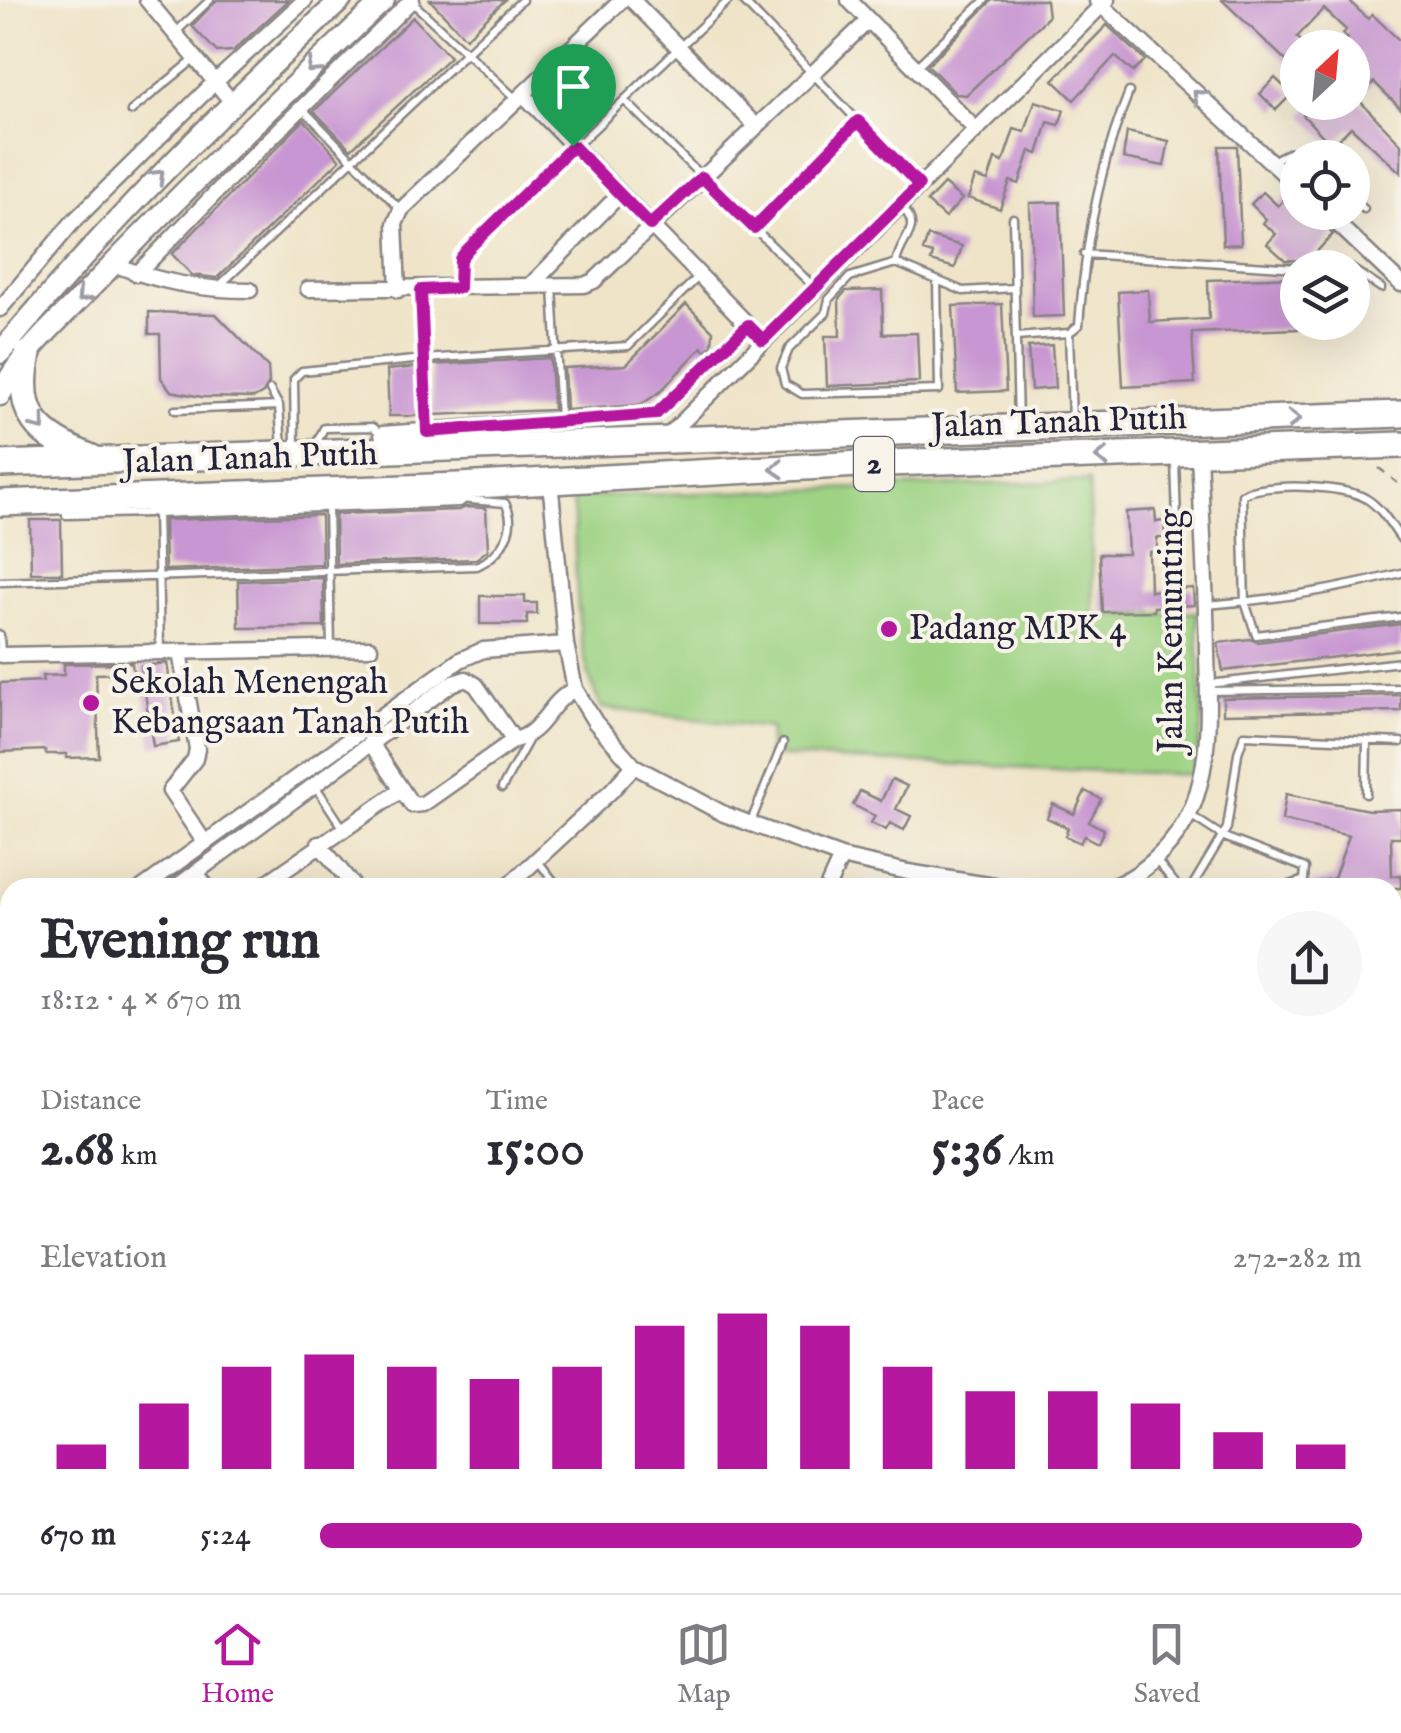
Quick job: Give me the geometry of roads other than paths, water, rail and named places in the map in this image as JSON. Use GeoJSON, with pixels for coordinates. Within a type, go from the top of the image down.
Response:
{"type":"FeatureCollection","features":[{"type":"Feature","properties":{"kind":"highway"},"geometry":{"type":"LineString","coordinates":[[28,354],[22,392],[32,418],[55,441],[102,462]]}},
{"type":"Feature","properties":{"kind":"highway","name":"Jalan Tanah Putih"},"geometry":{"type":"LineString","coordinates":[[0,464],[297,453],[383,442],[562,434],[665,439],[1401,414]]}},
{"type":"Feature","properties":{"kind":"highway","name":"Jalan Tanah Putih"},"geometry":{"type":"LineString","coordinates":[[0,503],[153,503],[458,493],[550,481],[860,464],[1401,445]]}},
{"type":"Feature","properties":{"kind":"main road"},"geometry":{"type":"LineString","coordinates":[[0,352],[113,222],[341,0]]}},
{"type":"Feature","properties":{"kind":"main road"},"geometry":{"type":"LineString","coordinates":[[0,395],[28,354],[114,264],[217,159],[384,0]]}},
{"type":"Feature","properties":{"kind":"street"},"geometry":{"type":"LineString","coordinates":[[147,0],[232,102]]}},
{"type":"Feature","properties":{"kind":"street"},"geometry":{"type":"LineString","coordinates":[[0,309],[72,223],[305,0]]}},
{"type":"Feature","properties":{"kind":"street"},"geometry":{"type":"LineString","coordinates":[[137,274],[411,0]]}},
{"type":"Feature","properties":{"kind":"street"},"geometry":{"type":"LineString","coordinates":[[398,290],[395,224],[401,210],[622,0]]}},
{"type":"Feature","properties":{"kind":"street"},"geometry":{"type":"LineString","coordinates":[[632,0],[756,126]]}},
{"type":"Feature","properties":{"kind":"street"},"geometry":{"type":"LineString","coordinates":[[849,0],[976,130]]}},
{"type":"Feature","properties":{"kind":"street"},"geometry":{"type":"LineString","coordinates":[[665,439],[1101,2],[1280,171]]}},
{"type":"Feature","properties":{"kind":"street"},"geometry":{"type":"LineString","coordinates":[[308,290],[421,290],[594,282],[869,20]]}},
{"type":"Feature","properties":{"kind":"street"},"geometry":{"type":"LineString","coordinates":[[520,97],[763,340]]}},
{"type":"Feature","properties":{"kind":"street"},"geometry":{"type":"LineString","coordinates":[[217,159],[232,176]]}},
{"type":"Feature","properties":{"kind":"street"},"geometry":{"type":"LineString","coordinates":[[530,286],[620,194]]}},
{"type":"Feature","properties":{"kind":"street"},"geometry":{"type":"LineString","coordinates":[[1343,230],[1401,284]]}},
{"type":"Feature","properties":{"kind":"street"},"geometry":{"type":"LineString","coordinates":[[114,264],[161,282],[214,290],[250,290]]}},
{"type":"Feature","properties":{"kind":"street"},"geometry":{"type":"LineString","coordinates":[[383,442],[427,432],[562,434],[658,414],[748,325]]}},
{"type":"Feature","properties":{"kind":"street","name":"Jalan Kemunting"},"geometry":{"type":"LineString","coordinates":[[1128,878],[1154,858],[1189,814],[1202,774],[1208,688],[1206,605],[1187,454]]}},
{"type":"Feature","properties":{"kind":"street"},"geometry":{"type":"LineString","coordinates":[[550,481],[574,690],[595,722],[634,766],[677,791],[750,824],[841,856],[944,878]]}},
{"type":"Feature","properties":{"kind":"street"},"geometry":{"type":"LineString","coordinates":[[153,503],[328,504],[458,493]]}},
{"type":"Feature","properties":{"kind":"street"},"geometry":{"type":"LineString","coordinates":[[156,878],[460,660],[484,650],[566,644]]}},
{"type":"Feature","properties":{"kind":"street"},"geometry":{"type":"LineString","coordinates":[[1,655],[370,648]]}},
{"type":"Feature","properties":{"kind":"street"},"geometry":{"type":"LineString","coordinates":[[180,652],[197,749],[170,791],[205,843]]}},
{"type":"Feature","properties":{"kind":"street"},"geometry":{"type":"LineString","coordinates":[[188,878],[451,684],[466,679],[476,684],[514,740]]}},
{"type":"Feature","properties":{"kind":"street"},"geometry":{"type":"LineString","coordinates":[[370,742],[400,790],[412,804],[423,804],[514,740],[530,736],[561,696],[574,690]]}},
{"type":"Feature","properties":{"kind":"street"},"geometry":{"type":"LineString","coordinates":[[517,878],[634,766]]}},
{"type":"Feature","properties":{"kind":"street"},"geometry":{"type":"LineString","coordinates":[[273,878],[400,790]]}},
{"type":"Feature","properties":{"kind":"street"},"geometry":{"type":"LineString","coordinates":[[319,844],[348,878]]}},
{"type":"Feature","properties":{"kind":"street"},"geometry":{"type":"LineString","coordinates":[[831,878],[841,856]]}},
{"type":"Feature","properties":{"kind":"street"},"geometry":{"type":"LineString","coordinates":[[196,872],[200,878]]}},
{"type":"Feature","properties":{"kind":"lane"},"geometry":{"type":"LineString","coordinates":[[175,33],[210,0]]}},
{"type":"Feature","properties":{"kind":"lane"},"geometry":{"type":"LineString","coordinates":[[411,0],[466,53],[520,97]]}},
{"type":"Feature","properties":{"kind":"lane"},"geometry":{"type":"LineString","coordinates":[[214,290],[522,0]]}},
{"type":"Feature","properties":{"kind":"lane"},"geometry":{"type":"LineString","coordinates":[[459,288],[460,259],[467,250],[729,0]]}},
{"type":"Feature","properties":{"kind":"lane"},"geometry":{"type":"LineString","coordinates":[[742,0],[919,185]]}},
{"type":"Feature","properties":{"kind":"lane"},"geometry":{"type":"LineString","coordinates":[[968,0],[976,8]]}},
{"type":"Feature","properties":{"kind":"lane"},"geometry":{"type":"LineString","coordinates":[[915,68],[985,0]]}},
{"type":"Feature","properties":{"kind":"lane"},"geometry":{"type":"LineString","coordinates":[[132,110],[196,58]]}},
{"type":"Feature","properties":{"kind":"lane"},"geometry":{"type":"LineString","coordinates":[[1016,337],[1069,333],[1079,325],[1084,254],[1114,128],[1130,92]]}},
{"type":"Feature","properties":{"kind":"lane"},"geometry":{"type":"LineString","coordinates":[[624,100],[816,289]]}},
{"type":"Feature","properties":{"kind":"lane"},"geometry":{"type":"LineString","coordinates":[[302,108],[401,210]]}},
{"type":"Feature","properties":{"kind":"lane"},"geometry":{"type":"LineString","coordinates":[[754,228],[858,121]]}},
{"type":"Feature","properties":{"kind":"lane"},"geometry":{"type":"LineString","coordinates":[[1270,162],[1280,157]]}},
{"type":"Feature","properties":{"kind":"lane"},"geometry":{"type":"LineString","coordinates":[[896,264],[898,250],[913,226],[912,216],[900,205]]}},
{"type":"Feature","properties":{"kind":"lane"},"geometry":{"type":"LineString","coordinates":[[1013,218],[1018,429]]}},
{"type":"Feature","properties":{"kind":"lane"},"geometry":{"type":"LineString","coordinates":[[1084,254],[1280,267]]}},
{"type":"Feature","properties":{"kind":"lane"},"geometry":{"type":"LineString","coordinates":[[937,280],[939,390],[802,394],[782,378],[789,349],[826,312],[829,298],[850,278],[896,264],[937,280],[963,291],[1014,288]]}},
{"type":"Feature","properties":{"kind":"lane"},"geometry":{"type":"LineString","coordinates":[[297,453],[296,374],[424,359],[628,346],[700,276]]}},
{"type":"Feature","properties":{"kind":"lane"},"geometry":{"type":"LineString","coordinates":[[1370,281],[1381,288]]}},
{"type":"Feature","properties":{"kind":"lane"},"geometry":{"type":"LineString","coordinates":[[553,285],[562,434]]}},
{"type":"Feature","properties":{"kind":"lane"},"geometry":{"type":"LineString","coordinates":[[421,290],[427,432]]}},
{"type":"Feature","properties":{"kind":"lane"},"geometry":{"type":"LineString","coordinates":[[1069,333],[1072,428]]}},
{"type":"Feature","properties":{"kind":"lane"},"geometry":{"type":"LineString","coordinates":[[270,390],[297,453]]}},
{"type":"Feature","properties":{"kind":"lane"},"geometry":{"type":"LineString","coordinates":[[176,410],[280,406]]}},
{"type":"Feature","properties":{"kind":"lane"},"geometry":{"type":"LineString","coordinates":[[1178,550],[1187,454]]}},
{"type":"Feature","properties":{"kind":"lane"},"geometry":{"type":"LineString","coordinates":[[1401,539],[1370,500],[1353,492],[1332,488],[1248,491],[1242,495],[1245,602],[1256,635],[1401,617]]}},
{"type":"Feature","properties":{"kind":"lane"},"geometry":{"type":"LineString","coordinates":[[0,582],[478,566],[488,560],[509,531],[512,515],[505,503],[458,493]]}},
{"type":"Feature","properties":{"kind":"lane"},"geometry":{"type":"LineString","coordinates":[[153,503],[160,652]]}},
{"type":"Feature","properties":{"kind":"lane"},"geometry":{"type":"LineString","coordinates":[[328,504],[331,649]]}},
{"type":"Feature","properties":{"kind":"lane"},"geometry":{"type":"LineString","coordinates":[[1206,605],[1356,585],[1401,574]]}},
{"type":"Feature","properties":{"kind":"lane"},"geometry":{"type":"LineString","coordinates":[[0,635],[1,655]]}},
{"type":"Feature","properties":{"kind":"lane"},"geometry":{"type":"LineString","coordinates":[[1208,688],[1401,662]]}},
{"type":"Feature","properties":{"kind":"lane"},"geometry":{"type":"LineString","coordinates":[[1208,688],[1401,688]]}},
{"type":"Feature","properties":{"kind":"lane"},"geometry":{"type":"LineString","coordinates":[[1198,878],[1224,837],[1241,738],[1257,734],[1401,742]]}},
{"type":"Feature","properties":{"kind":"lane"},"geometry":{"type":"LineString","coordinates":[[502,788],[530,736]]}},
{"type":"Feature","properties":{"kind":"lane"},"geometry":{"type":"LineString","coordinates":[[750,824],[783,742]]}},
{"type":"Feature","properties":{"kind":"lane"},"geometry":{"type":"LineString","coordinates":[[1366,794],[1367,742]]}},
{"type":"Feature","properties":{"kind":"lane"},"geometry":{"type":"LineString","coordinates":[[313,783],[343,828]]}},
{"type":"Feature","properties":{"kind":"lane"},"geometry":{"type":"LineString","coordinates":[[1189,814],[1224,837],[1305,868],[1304,878]]}},
{"type":"Feature","properties":{"kind":"lane"},"geometry":{"type":"LineString","coordinates":[[1154,858],[1169,878]]}},
{"type":"Feature","properties":{"kind":"lane"},"geometry":{"type":"LineString","coordinates":[[537,859],[551,878]]}},
{"type":"Feature","properties":{"kind":"place","name":"Padang MPK 4"},"geometry":{"type":"Point","coordinates":[889,629]}},
{"type":"Feature","properties":{"kind":"place","name":"Sekolah Menengah Kebangsaan Tanah Putih"},"geometry":{"type":"Point","coordinates":[91,703]}}]}
